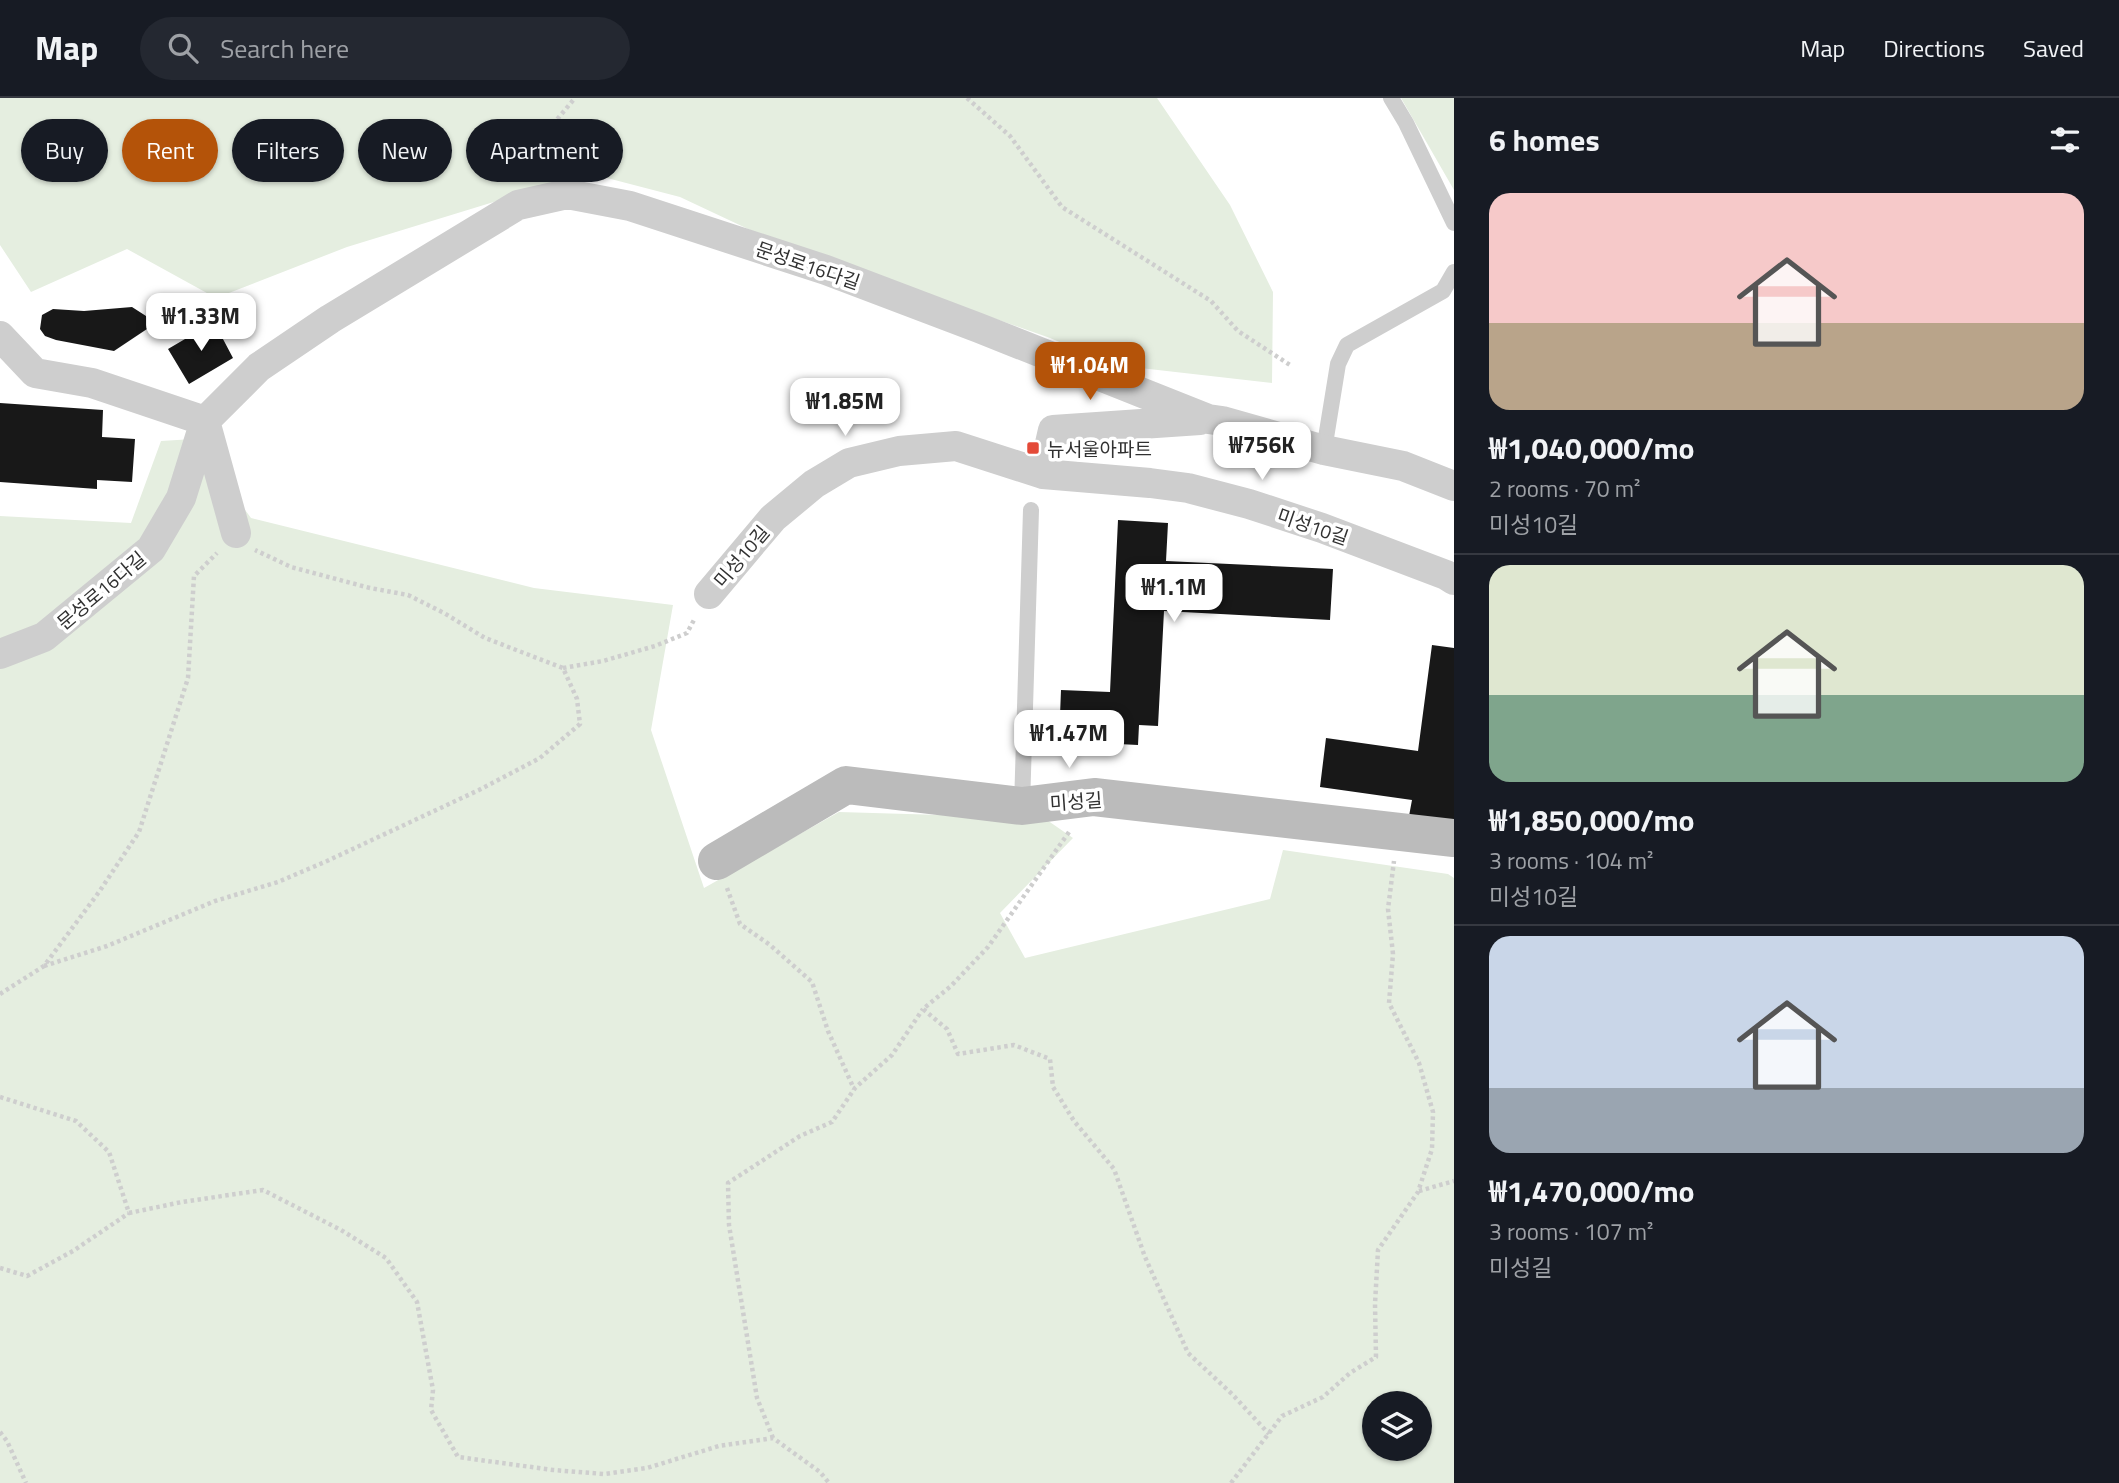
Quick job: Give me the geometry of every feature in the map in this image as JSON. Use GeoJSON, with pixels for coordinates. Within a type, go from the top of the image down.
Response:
{"type":"FeatureCollection","features":[{"type":"Feature","properties":{"kind":"street","name":"문성로16다길"},"geometry":{"type":"LineString","coordinates":[[0,654],[44,637],[151,549],[181,498],[205,421],[259,367],[341,312],[518,205],[567,194],[630,206],[826,270],[1208,419],[1324,450],[1403,466],[1454,486]]}},
{"type":"Feature","properties":{"kind":"street"},"geometry":{"type":"LineString","coordinates":[[0,336],[35,373],[92,383],[205,421],[236,533]]}},
{"type":"Feature","properties":{"kind":"street"},"geometry":{"type":"LineString","coordinates":[[1043,474],[1053,430],[1208,419]]}},
{"type":"Feature","properties":{"kind":"street","name":"미성10길"},"geometry":{"type":"LineString","coordinates":[[709,594],[773,518],[814,484],[849,463],[899,451],[956,446],[1043,474],[1188,488],[1322,528],[1454,580]]}},
{"type":"Feature","properties":{"kind":"street","name":"미성길"},"geometry":{"type":"LineString","coordinates":[[717,862],[846,785],[1022,806],[1094,797],[1454,838]]}},
{"type":"Feature","properties":{"kind":"lane"},"geometry":{"type":"LineString","coordinates":[[1391,98],[1406,122],[1454,223]]}},
{"type":"Feature","properties":{"kind":"lane"},"geometry":{"type":"LineString","coordinates":[[1324,450],[1338,364],[1348,345],[1443,291],[1454,272]]}},
{"type":"Feature","properties":{"kind":"lane"},"geometry":{"type":"LineString","coordinates":[[1022,806],[1031,510]]}},
{"type":"Feature","properties":{"kind":"path"},"geometry":{"type":"LineString","coordinates":[[557,119],[575,98]]}},
{"type":"Feature","properties":{"kind":"path"},"geometry":{"type":"LineString","coordinates":[[967,98],[1010,136],[1062,207],[1211,301],[1238,331],[1290,365]]}},
{"type":"Feature","properties":{"kind":"path"},"geometry":{"type":"LineString","coordinates":[[44,966],[139,832],[188,678],[194,576],[236,533],[244,545],[291,566],[370,589],[408,595],[485,638],[563,667],[603,661],[655,646],[687,633],[709,594]]}},
{"type":"Feature","properties":{"kind":"path"},"geometry":{"type":"LineString","coordinates":[[0,994],[44,966],[107,946],[215,901],[278,882],[479,790],[540,758],[580,724],[578,699],[563,667]]}},
{"type":"Feature","properties":{"kind":"path"},"geometry":{"type":"LineString","coordinates":[[829,1483],[820,1472],[773,1438],[757,1398],[729,1226],[728,1183],[800,1136],[832,1122],[855,1088],[892,1055],[923,1009],[951,986],[989,947],[1094,797]]}},
{"type":"Feature","properties":{"kind":"path"},"geometry":{"type":"LineString","coordinates":[[1231,1483],[1282,1416],[1323,1397],[1350,1373],[1376,1357],[1378,1250],[1418,1192],[1432,1149],[1433,1112],[1419,1063],[1389,1003],[1394,954],[1388,909],[1399,831]]}},
{"type":"Feature","properties":{"kind":"path"},"geometry":{"type":"LineString","coordinates":[[717,862],[740,924],[770,945],[812,982],[828,1031],[855,1088]]}},
{"type":"Feature","properties":{"kind":"path"},"geometry":{"type":"LineString","coordinates":[[923,1009],[947,1028],[958,1054],[1014,1045],[1051,1059],[1053,1087],[1074,1121],[1114,1169],[1145,1257],[1188,1353],[1232,1394],[1269,1434]]}},
{"type":"Feature","properties":{"kind":"path"},"geometry":{"type":"LineString","coordinates":[[0,1097],[76,1121],[109,1152],[129,1213]]}},
{"type":"Feature","properties":{"kind":"path"},"geometry":{"type":"LineString","coordinates":[[1418,1192],[1454,1181]]}},
{"type":"Feature","properties":{"kind":"path"},"geometry":{"type":"LineString","coordinates":[[0,1268],[27,1276],[73,1251],[129,1213],[263,1190],[341,1230],[386,1258],[417,1302],[433,1390],[431,1410],[458,1457],[604,1474],[647,1468],[719,1446],[773,1438]]}},
{"type":"Feature","properties":{"kind":"path"},"geometry":{"type":"LineString","coordinates":[[0,1432],[7,1441],[26,1483]]}},
{"type":"Feature","properties":{"kind":"shaded area"},"geometry":{"type":"Polygon","coordinates":[[[0,98],[1157,98],[1230,205],[1273,292],[1272,383],[1114,365],[1050,338],[776,242],[680,197],[622,182],[623,119],[466,119],[466,182],[585,182],[520,194],[347,247],[216,298],[127,249],[31,292],[0,245],[0,98]]]}},
{"type":"Feature","properties":{"kind":"shaded area"},"geometry":{"type":"Polygon","coordinates":[[[1401,98],[1454,98],[1454,190],[1401,98]]]}},
{"type":"Feature","properties":{"kind":"shaded area"},"geometry":{"type":"Polygon","coordinates":[[[193,439],[251,518],[534,588],[673,605],[651,730],[704,888],[839,812],[1044,818],[1073,838],[1000,913],[1025,958],[1270,899],[1283,850],[1448,874],[1454,878],[1454,1483],[0,1483],[0,516],[131,523],[161,441],[193,439]]]}},
{"type":"Feature","properties":{"kind":"building"},"geometry":{"type":"Polygon","coordinates":[[[132,307],[146,316],[149,322],[147,329],[114,351],[56,340],[45,336],[40,329],[42,315],[53,309],[84,311],[132,307]]]}},
{"type":"Feature","properties":{"kind":"building"},"geometry":{"type":"Polygon","coordinates":[[[214,322],[233,358],[189,384],[168,349],[214,322]]]}},
{"type":"Feature","properties":{"kind":"building"},"geometry":{"type":"Polygon","coordinates":[[[0,403],[103,410],[102,437],[135,439],[132,482],[97,480],[97,489],[0,482],[0,403]]]}},
{"type":"Feature","properties":{"kind":"building"},"geometry":{"type":"Polygon","coordinates":[[[1118,520],[1168,523],[1166,561],[1333,569],[1330,620],[1164,611],[1158,726],[1139,725],[1138,745],[1059,741],[1061,690],[1110,692],[1118,520]]]}},
{"type":"Feature","properties":{"kind":"building"},"geometry":{"type":"Polygon","coordinates":[[[1432,645],[1454,648],[1454,822],[1409,816],[1412,800],[1320,787],[1326,738],[1418,751],[1432,645]]]}},
{"type":"Feature","properties":{"kind":"place","name":"뉴서울아파트"},"geometry":{"type":"Point","coordinates":[1033,448]}}]}
